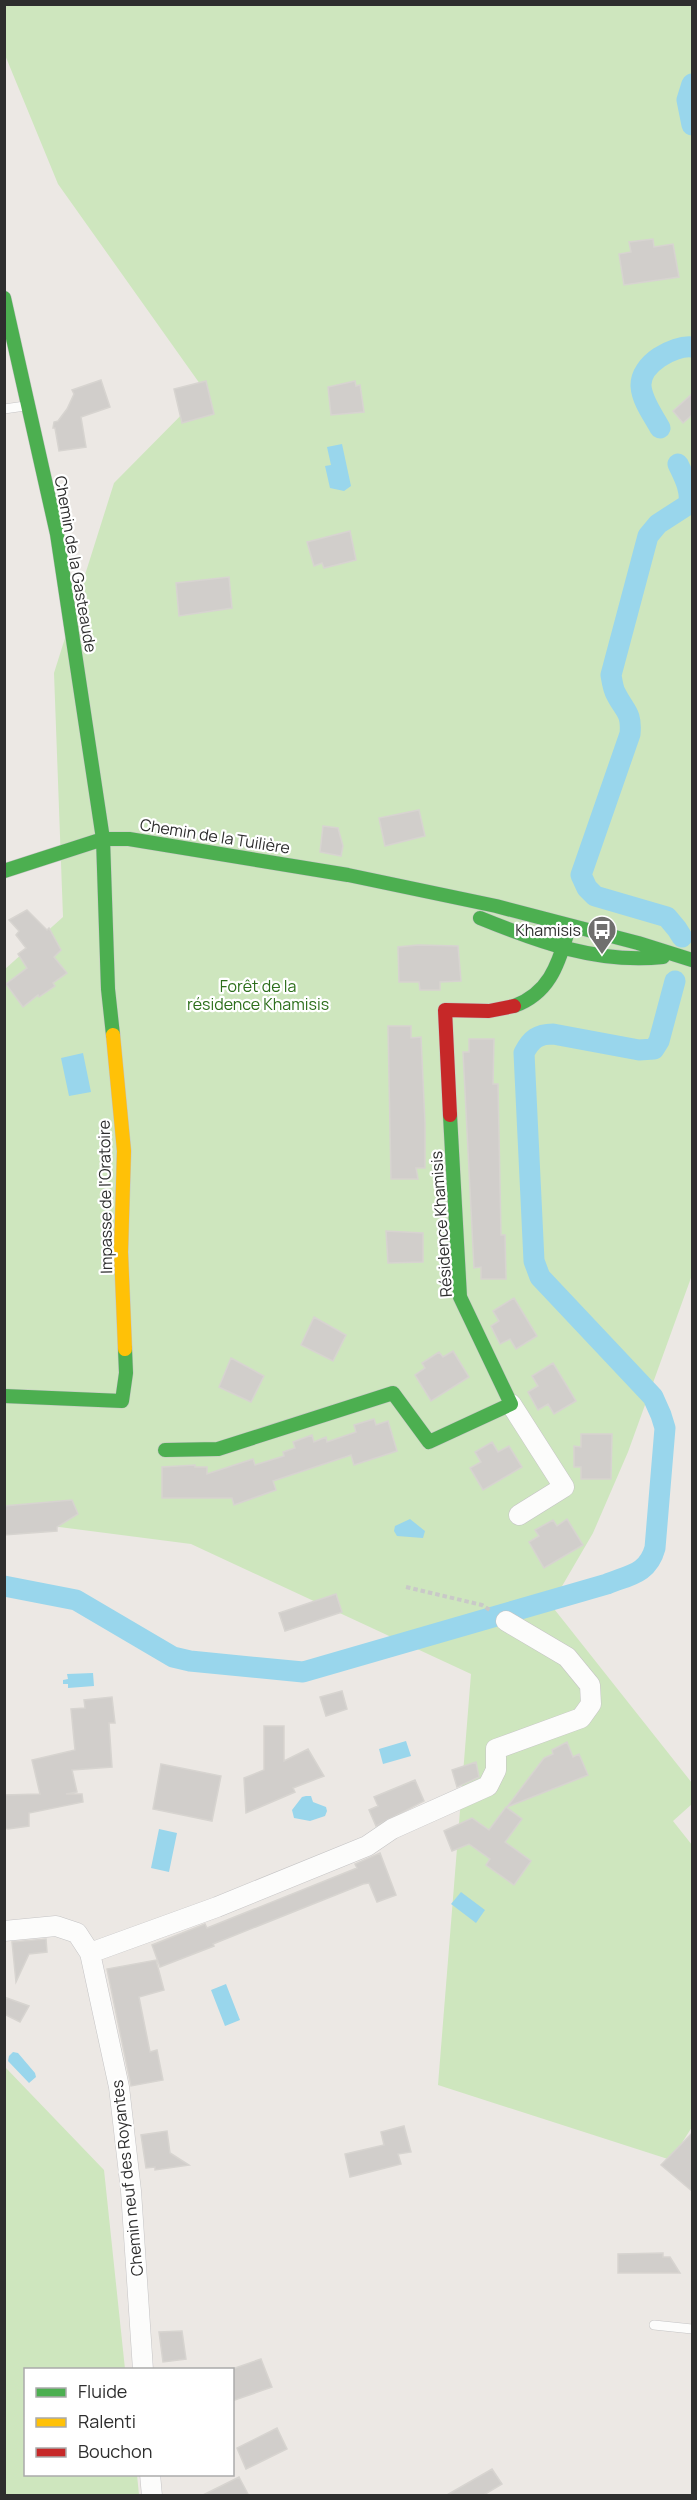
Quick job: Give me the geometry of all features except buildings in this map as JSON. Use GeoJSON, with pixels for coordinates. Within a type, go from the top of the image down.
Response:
{"type":"FeatureCollection","features":[{"type":"Feature","properties":{"kind":"street","name":"Chemin de la Gasteaude"},"geometry":{"type":"LineString","coordinates":[[4,298],[57,534],[103,839]]}},
{"type":"Feature","properties":{"kind":"street","name":"Chemin de la Tuilière"},"geometry":{"type":"LineString","coordinates":[[4,870],[103,839],[129,839],[348,875],[423,892]]}},
{"type":"Feature","properties":{"kind":"street","name":"Impasse de l'Oratoire"},"geometry":{"type":"LineString","coordinates":[[4,1396],[123,1401],[126,1372],[122,1252],[124,1151],[108,989],[103,839]]}},
{"type":"Feature","properties":{"kind":"street"},"geometry":{"type":"LineString","coordinates":[[423,892],[493,923],[614,945],[626,939],[674,956],[693,960]]}},
{"type":"Feature","properties":{"kind":"street"},"geometry":{"type":"LineString","coordinates":[[423,892],[496,906],[564,935],[609,958],[637,959],[674,956]]}},
{"type":"Feature","properties":{"kind":"street","name":"Résidence Khamisis"},"geometry":{"type":"LineString","coordinates":[[511,1404],[460,1297],[445,1010],[511,1009],[531,999],[552,978],[564,935]]}},
{"type":"Feature","properties":{"kind":"street"},"geometry":{"type":"LineString","coordinates":[[165,1450],[218,1449],[393,1393],[429,1442],[511,1404],[564,1487],[519,1515]]}},
{"type":"Feature","properties":{"kind":"street"},"geometry":{"type":"LineString","coordinates":[[4,1931],[56,1926],[77,1933],[90,1953],[217,1907],[367,1846],[392,1829],[488,1786],[496,1770],[496,1749],[580,1718],[591,1704],[590,1685],[567,1657],[499,1616]]}},
{"type":"Feature","properties":{"kind":"street","name":"Chemin neuf des Royantes"},"geometry":{"type":"LineString","coordinates":[[90,1953],[119,2087],[131,2191],[143,2368]]}},
{"type":"Feature","properties":{"kind":"street"},"geometry":{"type":"LineString","coordinates":[[150,2476],[152,2496]]}},
{"type":"Feature","properties":{"kind":"lane"},"geometry":{"type":"LineString","coordinates":[[4,409],[28,405]]}},
{"type":"Feature","properties":{"kind":"lane"},"geometry":{"type":"LineString","coordinates":[[654,2325],[693,2329]]}},
{"type":"Feature","properties":{"kind":"path"},"geometry":{"type":"LineString","coordinates":[[406,1587],[482,1605],[499,1616]]}},
{"type":"Feature","properties":{"kind":"green space","name":"Forêt de la résidence Khamisis"},"geometry":{"type":"Polygon","coordinates":[[[5,5],[692,5],[692,1275],[628,1452],[593,1533],[551,1605],[692,1783],[692,1804],[673,1821],[692,1845],[692,2127],[671,2160],[438,2085],[471,1674],[191,1544],[5,1520],[4,970],[63,917],[54,673],[114,483],[205,391],[58,184],[5,55],[5,5]]]}},
{"type":"Feature","properties":{"kind":"green space"},"geometry":{"type":"Polygon","coordinates":[[[5,2067],[104,2170],[125,2368],[24,2368],[24,2476],[137,2476],[139,2495],[5,2495],[5,2067]]]}},
{"type":"Feature","properties":{"kind":"water"},"geometry":{"type":"Polygon","coordinates":[[[342,444],[351,486],[344,491],[330,488],[325,466],[331,465],[327,447],[342,444]]]}},
{"type":"Feature","properties":{"kind":"water"},"geometry":{"type":"Polygon","coordinates":[[[83,1053],[91,1092],[69,1096],[61,1058],[83,1053]]]}},
{"type":"Feature","properties":{"kind":"water"},"geometry":{"type":"Polygon","coordinates":[[[410,1519],[425,1531],[423,1538],[397,1536],[394,1531],[395,1526],[410,1519]]]}},
{"type":"Feature","properties":{"kind":"water"},"geometry":{"type":"Polygon","coordinates":[[[93,1673],[94,1686],[68,1688],[68,1684],[63,1684],[63,1680],[68,1679],[67,1674],[93,1673]]]}},
{"type":"Feature","properties":{"kind":"water"},"geometry":{"type":"Polygon","coordinates":[[[406,1741],[411,1756],[383,1764],[379,1749],[406,1741]]]}},
{"type":"Feature","properties":{"kind":"water"},"geometry":{"type":"Polygon","coordinates":[[[311,1796],[313,1802],[326,1807],[325,1816],[310,1821],[294,1818],[292,1810],[302,1797],[311,1796]]]}},
{"type":"Feature","properties":{"kind":"water"},"geometry":{"type":"Polygon","coordinates":[[[159,1829],[177,1833],[169,1872],[151,1868],[159,1829]]]}},
{"type":"Feature","properties":{"kind":"water"},"geometry":{"type":"Polygon","coordinates":[[[461,1892],[485,1910],[476,1923],[451,1904],[461,1892]]]}},
{"type":"Feature","properties":{"kind":"water"},"geometry":{"type":"Polygon","coordinates":[[[226,1984],[240,2020],[225,2026],[211,1990],[226,1984]]]}},
{"type":"Feature","properties":{"kind":"water"},"geometry":{"type":"Polygon","coordinates":[[[13,2052],[18,2053],[35,2073],[36,2077],[29,2083],[8,2061],[13,2052]]]}},
{"type":"Feature","properties":{"kind":"waterway"},"geometry":{"type":"LineString","coordinates":[[692,84],[687,100],[692,125]]}},
{"type":"Feature","properties":{"kind":"waterway"},"geometry":{"type":"LineString","coordinates":[[660,428],[643,397],[642,378],[652,363],[667,353],[684,347],[692,347]]}},
{"type":"Feature","properties":{"kind":"waterway"},"geometry":{"type":"LineString","coordinates":[[678,464],[688,488],[689,504],[658,524],[648,536],[611,675],[615,692],[629,716],[630,734],[581,875],[587,888],[595,896],[667,917],[682,937]]}},
{"type":"Feature","properties":{"kind":"waterway"},"geometry":{"type":"LineString","coordinates":[[4,1586],[76,1600],[173,1657],[190,1661],[303,1672],[607,1584],[630,1576],[643,1568],[652,1557],[655,1548],[665,1428],[653,1397],[540,1277],[534,1261],[524,1053],[535,1038],[553,1034],[639,1050],[654,1049],[659,1041],[675,981]]}},
{"type":"Feature","properties":{"kind":"traffic: fast"},"geometry":{"type":"LineString","coordinates":[[4,298],[57,534],[103,839],[108,989],[113,1035]]}},
{"type":"Feature","properties":{"kind":"traffic: fast"},"geometry":{"type":"LineString","coordinates":[[4,871],[103,839],[129,839],[348,875],[496,906],[638,943],[692,960]]}},
{"type":"Feature","properties":{"kind":"traffic: fast"},"geometry":{"type":"LineString","coordinates":[[480,918],[547,943],[592,954],[615,957],[663,957]]}},
{"type":"Feature","properties":{"kind":"traffic: fast"},"geometry":{"type":"LineString","coordinates":[[514,1006],[526,1001],[550,978],[567,934]]}},
{"type":"Feature","properties":{"kind":"traffic: fast"},"geometry":{"type":"LineString","coordinates":[[165,1450],[218,1449],[393,1393],[429,1442],[511,1404],[460,1297],[450,1115]]}},
{"type":"Feature","properties":{"kind":"traffic: fast"},"geometry":{"type":"LineString","coordinates":[[4,1396],[122,1401],[126,1373],[125,1349]]}},
{"type":"Feature","properties":{"kind":"traffic: slow"},"geometry":{"type":"LineString","coordinates":[[113,1035],[124,1151],[121,1252],[125,1349]]}},
{"type":"Feature","properties":{"kind":"traffic: jam"},"geometry":{"type":"LineString","coordinates":[[450,1115],[445,1010],[489,1011],[514,1006]]}},
{"type":"Feature","properties":{"kind":"place","name":"Khamisis"},"geometry":{"type":"Point","coordinates":[602,956]}}]}
